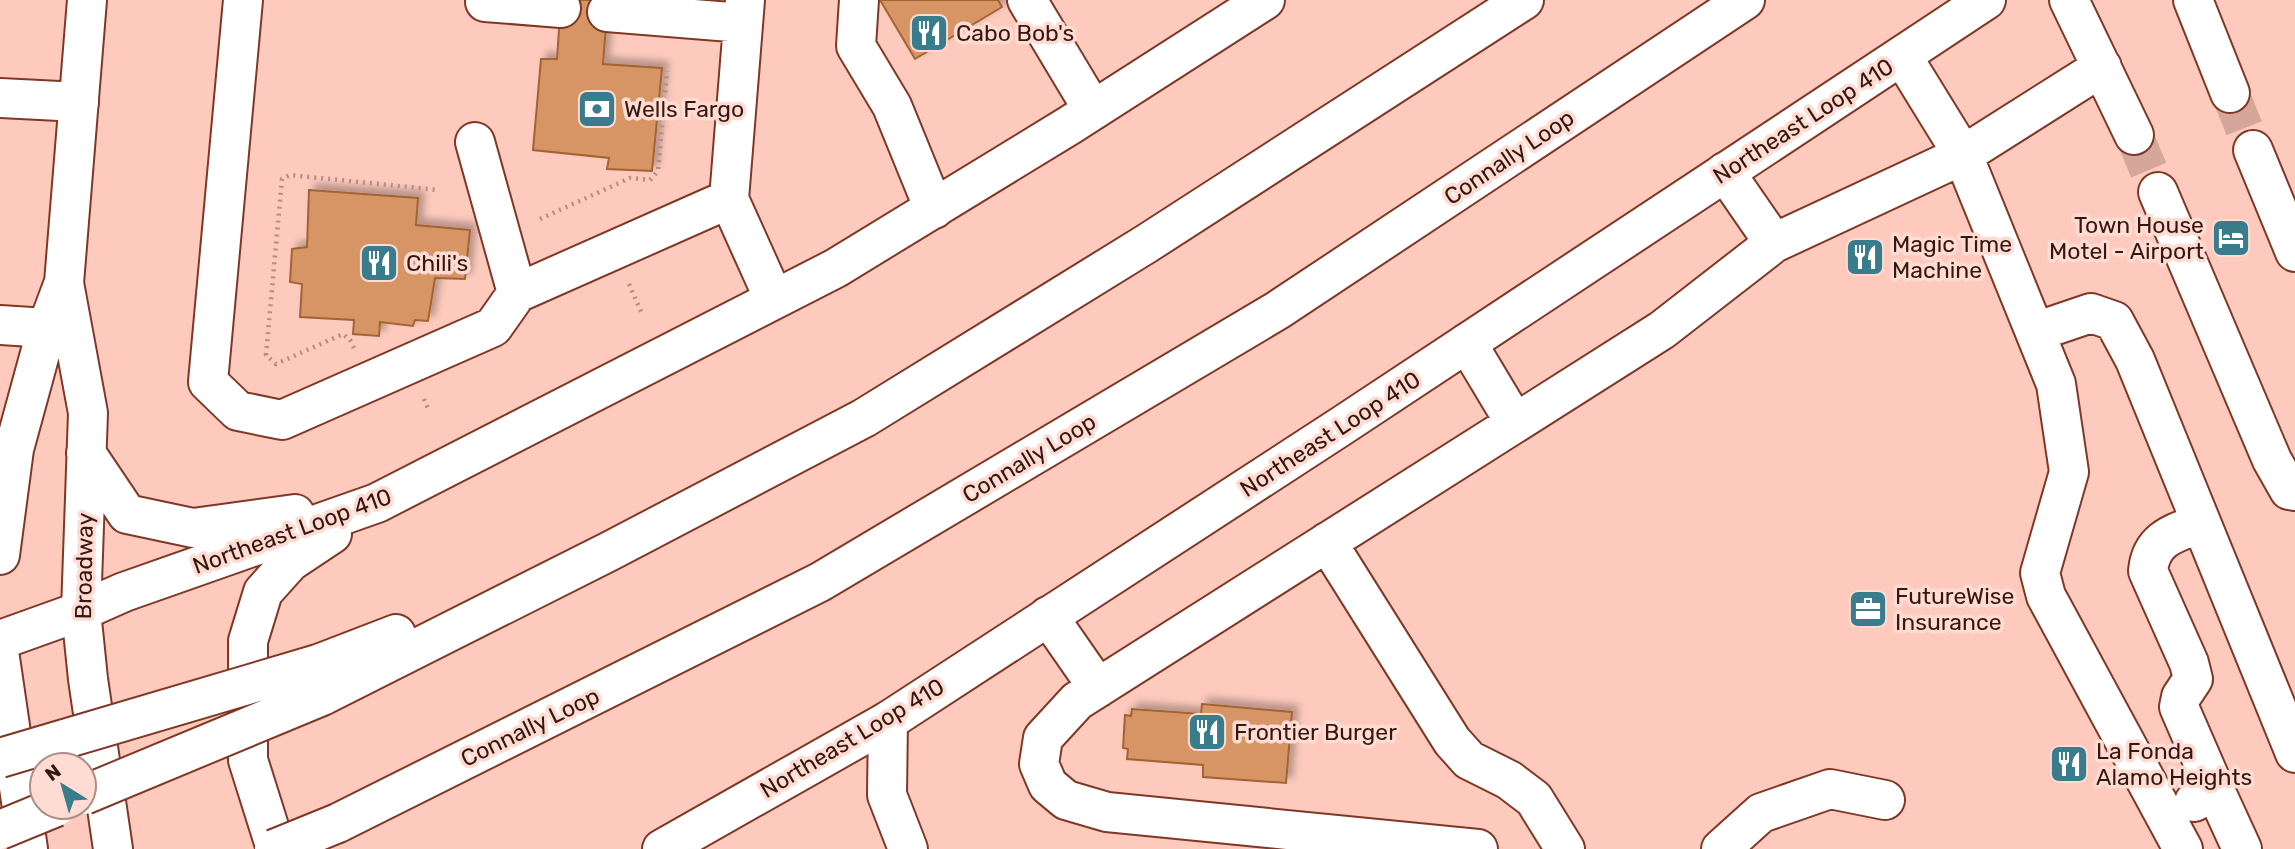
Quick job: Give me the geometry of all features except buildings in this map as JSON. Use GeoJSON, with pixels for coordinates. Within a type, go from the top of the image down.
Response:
{"type":"FeatureCollection","features":[{"type":"Feature","properties":{"kind":"main road","name":"Broadway"},"geometry":{"type":"LineString","coordinates":[[87,0],[64,283],[88,413],[81,611],[88,680],[113,849]]}},
{"type":"Feature","properties":{"kind":"main road"},"geometry":{"type":"LineString","coordinates":[[243,0],[208,382],[238,411],[282,420],[493,327],[517,293],[729,199]]}},
{"type":"Feature","properties":{"kind":"main road"},"geometry":{"type":"LineString","coordinates":[[859,0],[856,46],[892,106],[934,209]]}},
{"type":"Feature","properties":{"kind":"main road"},"geometry":{"type":"LineString","coordinates":[[1027,0],[1093,110]]}},
{"type":"Feature","properties":{"kind":"main road","name":"Northeast Loop 410"},"geometry":{"type":"LineString","coordinates":[[0,640],[81,611],[124,592],[377,503],[836,268],[1093,110],[1265,0]]}},
{"type":"Feature","properties":{"kind":"main road"},"geometry":{"type":"LineString","coordinates":[[98,788],[320,680],[610,551],[864,418],[1146,244],[1524,0]]}},
{"type":"Feature","properties":{"kind":"main road","name":"Connally Loop"},"geometry":{"type":"LineString","coordinates":[[275,849],[338,823],[820,582],[1278,310],[1745,0]]}},
{"type":"Feature","properties":{"kind":"main road","name":"Northeast Loop 410"},"geometry":{"type":"LineString","coordinates":[[662,849],[888,720],[1467,343],[1986,0]]}},
{"type":"Feature","properties":{"kind":"main road"},"geometry":{"type":"LineString","coordinates":[[2069,0],[2134,135]]}},
{"type":"Feature","properties":{"kind":"main road"},"geometry":{"type":"LineString","coordinates":[[2193,0],[2230,93]]}},
{"type":"Feature","properties":{"kind":"main road"},"geometry":{"type":"LineString","coordinates":[[485,2],[561,8]]}},
{"type":"Feature","properties":{"kind":"main road"},"geometry":{"type":"LineString","coordinates":[[607,12],[744,12],[729,199],[774,299]]}},
{"type":"Feature","properties":{"kind":"main road"},"geometry":{"type":"LineString","coordinates":[[1902,56],[1963,155],[2056,384],[2069,472],[2040,573],[2046,596],[2175,833],[2215,790]]}},
{"type":"Feature","properties":{"kind":"main road"},"geometry":{"type":"LineString","coordinates":[[1478,849],[1286,839],[1107,812],[1066,800],[1048,785],[1039,764],[1043,738],[1077,701],[1661,330],[1774,243],[1963,155],[2102,67]]}},
{"type":"Feature","properties":{"kind":"main road"},"geometry":{"type":"LineString","coordinates":[[0,97],[79,102]]}},
{"type":"Feature","properties":{"kind":"main road"},"geometry":{"type":"LineString","coordinates":[[475,142],[517,293]]}},
{"type":"Feature","properties":{"kind":"main road"},"geometry":{"type":"LineString","coordinates":[[2253,150],[2295,252]]}},
{"type":"Feature","properties":{"kind":"main road"},"geometry":{"type":"LineString","coordinates":[[1725,173],[1774,243]]}},
{"type":"Feature","properties":{"kind":"main road"},"geometry":{"type":"LineString","coordinates":[[2158,192],[2273,460],[2289,491],[2295,492]]}},
{"type":"Feature","properties":{"kind":"main road","name":"Broadway"},"geometry":{"type":"LineString","coordinates":[[0,555],[6,467],[14,449],[47,328],[64,283]]}},
{"type":"Feature","properties":{"kind":"main road"},"geometry":{"type":"LineString","coordinates":[[2035,332],[2091,313],[2114,321],[2135,360],[2295,753]]}},
{"type":"Feature","properties":{"kind":"main road"},"geometry":{"type":"LineString","coordinates":[[0,325],[47,328]]}},
{"type":"Feature","properties":{"kind":"main road"},"geometry":{"type":"LineString","coordinates":[[1467,343],[1515,423]]}},
{"type":"Feature","properties":{"kind":"main road"},"geometry":{"type":"LineString","coordinates":[[86,453],[127,514],[193,528],[377,503]]}},
{"type":"Feature","properties":{"kind":"main road"},"geometry":{"type":"LineString","coordinates":[[275,849],[248,760],[248,641],[263,592],[290,562],[377,503]]}},
{"type":"Feature","properties":{"kind":"main road"},"geometry":{"type":"LineString","coordinates":[[2201,523],[2168,536],[2157,544],[2149,558],[2148,570],[2189,663],[2193,679],[2181,697],[2179,707],[2242,849]]}},
{"type":"Feature","properties":{"kind":"main road"},"geometry":{"type":"LineString","coordinates":[[1327,542],[1452,741],[1469,760],[1509,780],[1534,799],[1565,849]]}},
{"type":"Feature","properties":{"kind":"main road"},"geometry":{"type":"LineString","coordinates":[[1048,616],[1098,688]]}},
{"type":"Feature","properties":{"kind":"main road"},"geometry":{"type":"LineString","coordinates":[[0,658],[28,849]]}},
{"type":"Feature","properties":{"kind":"main road"},"geometry":{"type":"LineString","coordinates":[[0,758],[320,680]]}},
{"type":"Feature","properties":{"kind":"main road"},"geometry":{"type":"LineString","coordinates":[[888,720],[887,795],[908,849]]}},
{"type":"Feature","properties":{"kind":"main road"},"geometry":{"type":"LineString","coordinates":[[1721,849],[1760,813],[1830,789],[1885,800]]}},
{"type":"Feature","properties":{"kind":"main road"},"geometry":{"type":"LineString","coordinates":[[0,830],[28,818]]}},
{"type":"Feature","properties":{"kind":"path"},"geometry":{"type":"LineString","coordinates":[[540,219],[630,178],[650,180],[655,177],[658,171],[667,71]]}},
{"type":"Feature","properties":{"kind":"path"},"geometry":{"type":"LineString","coordinates":[[358,356],[350,340],[343,334],[276,364],[266,355],[282,179],[290,174],[438,190]]}},
{"type":"Feature","properties":{"kind":"path"},"geometry":{"type":"LineString","coordinates":[[626,278],[643,316]]}},
{"type":"Feature","properties":{"kind":"tunnel"},"geometry":{"type":"LineString","coordinates":[[2230,93],[2253,150]]}},
{"type":"Feature","properties":{"kind":"tunnel"},"geometry":{"type":"LineString","coordinates":[[2134,135],[2158,192]]}},
{"type":"Feature","properties":{"kind":"place","name":"Cabo Bob's"},"geometry":{"type":"Point","coordinates":[929,33]}},
{"type":"Feature","properties":{"kind":"place","name":"Wells Fargo"},"geometry":{"type":"Point","coordinates":[597,109]}},
{"type":"Feature","properties":{"kind":"place","name":"Town House Motel - Airport"},"geometry":{"type":"Point","coordinates":[2231,238]}},
{"type":"Feature","properties":{"kind":"place","name":"Magic Time Machine"},"geometry":{"type":"Point","coordinates":[1865,257]}},
{"type":"Feature","properties":{"kind":"place","name":"Chili's"},"geometry":{"type":"Point","coordinates":[379,263]}},
{"type":"Feature","properties":{"kind":"place","name":"FutureWise Insurance"},"geometry":{"type":"Point","coordinates":[1868,609]}},
{"type":"Feature","properties":{"kind":"place","name":"Frontier Burger"},"geometry":{"type":"Point","coordinates":[1207,732]}},
{"type":"Feature","properties":{"kind":"place","name":"La Fonda Alamo Heights"},"geometry":{"type":"Point","coordinates":[2069,764]}}]}
